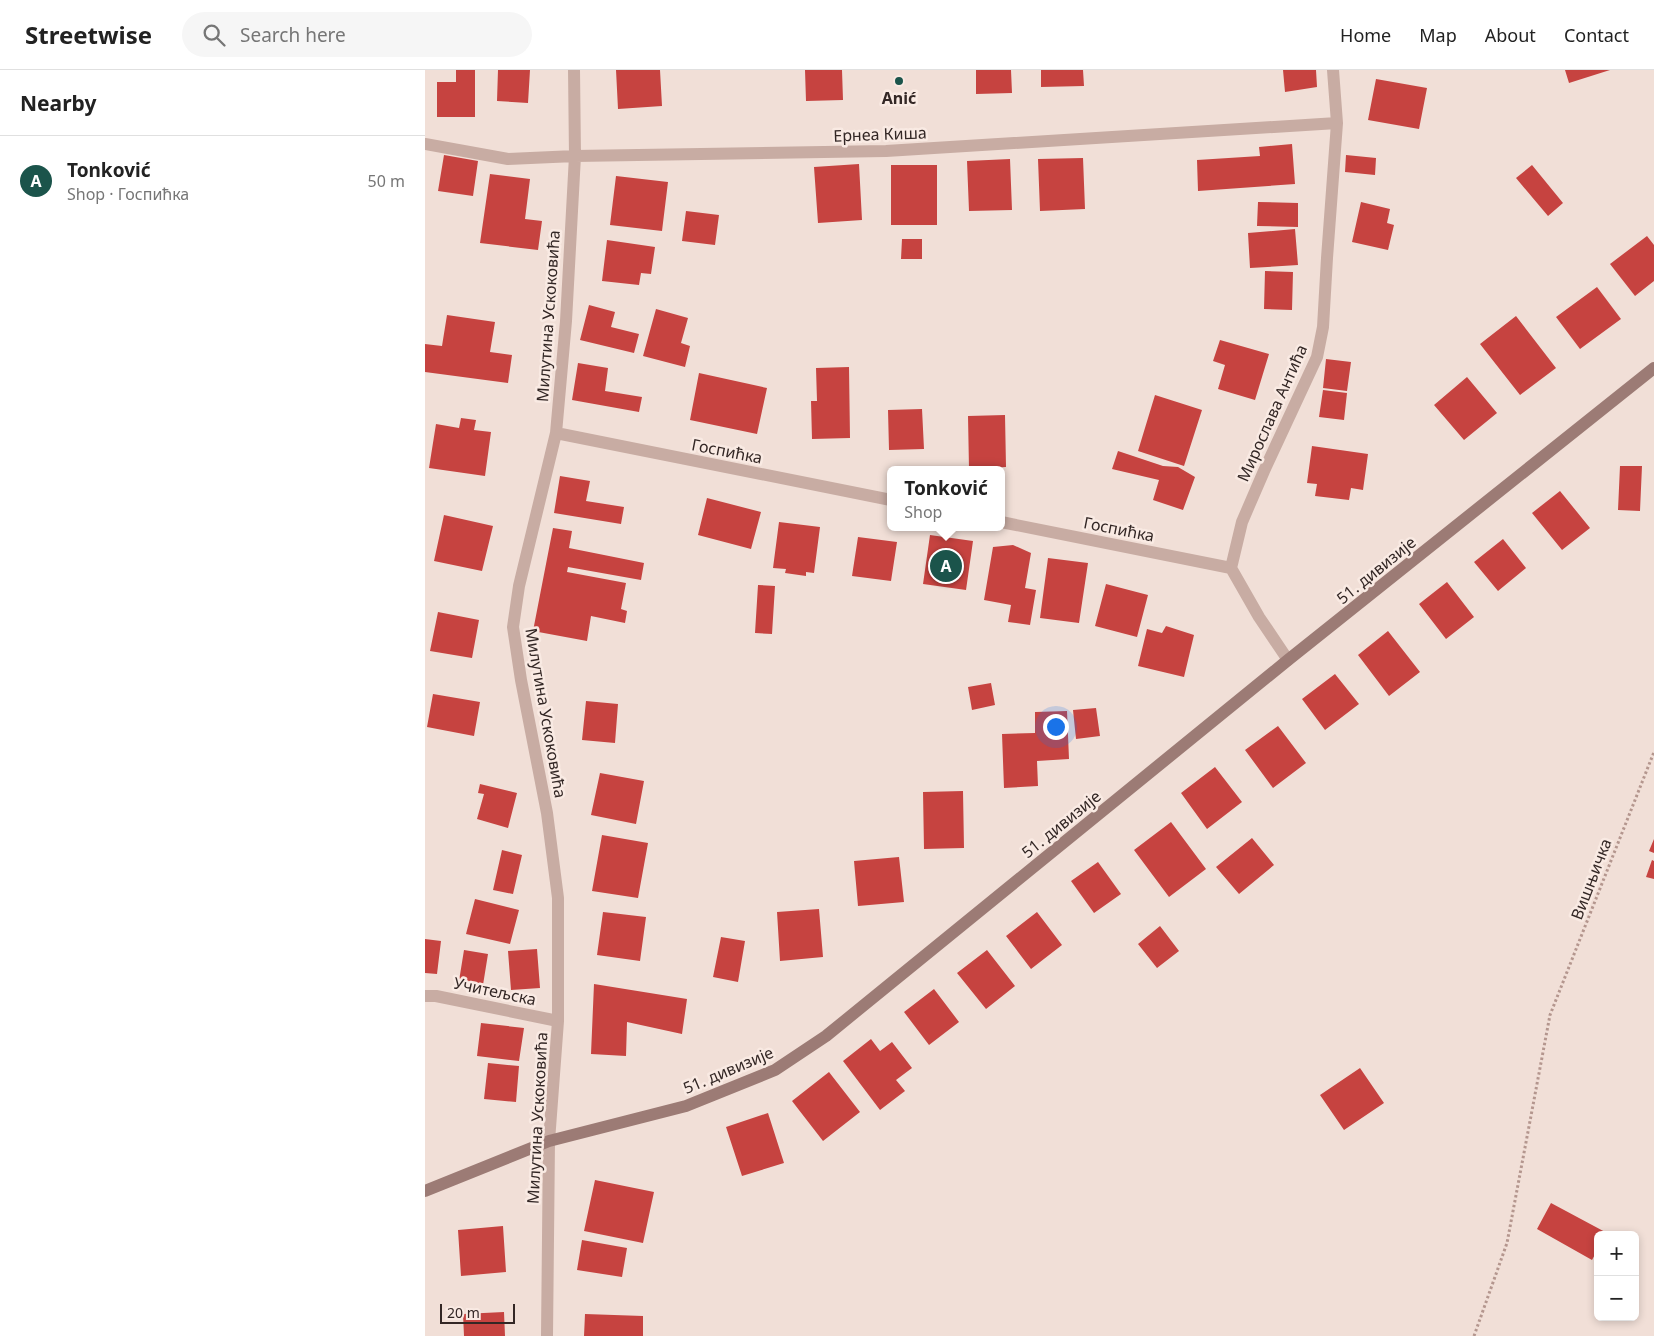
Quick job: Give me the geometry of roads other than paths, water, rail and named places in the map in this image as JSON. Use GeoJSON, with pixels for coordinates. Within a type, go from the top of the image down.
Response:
{"type":"FeatureCollection","features":[{"type":"Feature","properties":{"kind":"street","name":"Милутина Ускоковића"},"geometry":{"type":"LineString","coordinates":[[547,1336],[549,1141],[558,1021],[558,898],[547,812],[521,680],[513,627],[519,586],[556,433],[566,321],[575,156],[574,70]]}},
{"type":"Feature","properties":{"kind":"street","name":"Мирослава Антића"},"geometry":{"type":"LineString","coordinates":[[1231,568],[1249,505],[1317,357],[1323,327],[1337,123],[1333,70]]}},
{"type":"Feature","properties":{"kind":"street","name":"Ернеа Киша"},"geometry":{"type":"LineString","coordinates":[[425,144],[508,159],[575,156],[886,151],[1337,123]]}},
{"type":"Feature","properties":{"kind":"street","name":"51. дивизије"},"geometry":{"type":"LineString","coordinates":[[425,1191],[549,1141],[686,1106],[775,1070],[826,1036],[1288,660],[1654,368]]}},
{"type":"Feature","properties":{"kind":"street","name":"Госпићка"},"geometry":{"type":"LineString","coordinates":[[556,433],[887,499]]}},
{"type":"Feature","properties":{"kind":"street","name":"Госпићка"},"geometry":{"type":"LineString","coordinates":[[1005,523],[1231,568]]}},
{"type":"Feature","properties":{"kind":"street"},"geometry":{"type":"LineString","coordinates":[[1231,568],[1259,618],[1288,660]]}},
{"type":"Feature","properties":{"kind":"street","name":"Учитељска"},"geometry":{"type":"LineString","coordinates":[[425,996],[437,996],[558,1021]]}},
{"type":"Feature","properties":{"kind":"place","name":"Anić"},"geometry":{"type":"Point","coordinates":[899,81]}},
{"type":"Feature","properties":{"kind":"place","name":"Tonković"},"geometry":{"type":"Point","coordinates":[946,566]}}]}
